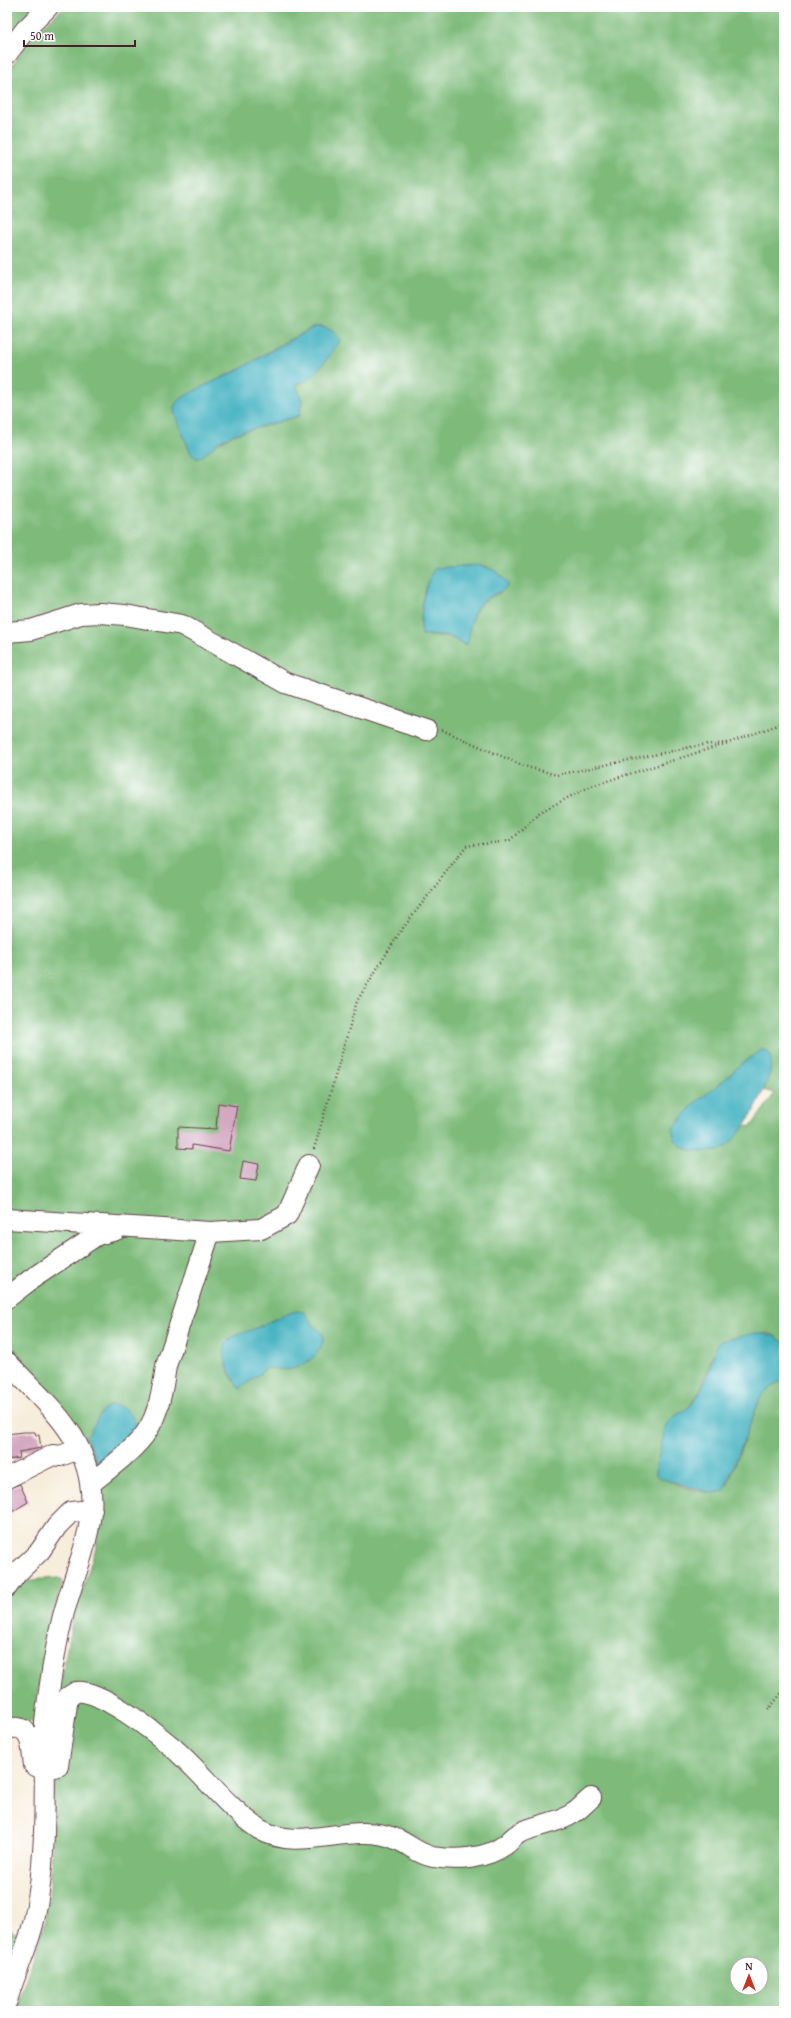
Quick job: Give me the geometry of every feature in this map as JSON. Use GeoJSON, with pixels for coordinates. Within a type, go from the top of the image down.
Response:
{"type":"FeatureCollection","features":[{"type":"Feature","properties":{"kind":"street"},"geometry":{"type":"LineString","coordinates":[[7,54],[25,30],[48,7]]}},
{"type":"Feature","properties":{"kind":"street"},"geometry":{"type":"LineString","coordinates":[[7,632],[31,630],[81,614],[100,613],[125,615],[182,625],[286,683],[426,730]]}},
{"type":"Feature","properties":{"kind":"street"},"geometry":{"type":"LineString","coordinates":[[7,1219],[210,1232],[262,1229],[287,1215],[309,1165]]}},
{"type":"Feature","properties":{"kind":"street"},"geometry":{"type":"LineString","coordinates":[[7,1298],[30,1280],[97,1235],[130,1226]]}},
{"type":"Feature","properties":{"kind":"street"},"geometry":{"type":"LineString","coordinates":[[90,1484],[114,1465],[146,1432],[152,1421],[163,1385],[166,1366],[210,1232]]}},
{"type":"Feature","properties":{"kind":"street"},"geometry":{"type":"LineString","coordinates":[[7,1362],[59,1417],[79,1449],[90,1484],[92,1510],[86,1545],[62,1618],[56,1645],[46,1716],[40,1887],[27,1946],[7,2001]]}},
{"type":"Feature","properties":{"kind":"street"},"geometry":{"type":"LineString","coordinates":[[7,1478],[45,1458],[53,1455],[60,1456],[79,1449]]}},
{"type":"Feature","properties":{"kind":"street"},"geometry":{"type":"LineString","coordinates":[[7,1587],[17,1573],[40,1551],[57,1526],[71,1512],[92,1510]]}},
{"type":"Feature","properties":{"kind":"street"},"geometry":{"type":"LineString","coordinates":[[7,1729],[15,1727],[25,1730],[28,1734],[34,1765],[44,1770],[58,1766],[66,1702],[71,1694],[80,1691],[90,1693],[108,1702],[171,1746],[241,1816],[260,1830],[277,1837],[293,1840],[366,1833],[381,1835],[398,1840],[415,1852],[432,1857],[453,1859],[475,1857],[492,1853],[506,1845],[520,1832],[574,1812],[591,1798]]}},
{"type":"Feature","properties":{"kind":"path"},"geometry":{"type":"LineString","coordinates":[[309,1165],[357,1001],[400,932],[466,846],[509,841],[540,812],[591,786],[728,743],[778,725],[784,714]]}},
{"type":"Feature","properties":{"kind":"path"},"geometry":{"type":"LineString","coordinates":[[426,730],[439,728],[524,766],[557,775],[701,745],[728,743]]}},
{"type":"Feature","properties":{"kind":"path"},"geometry":{"type":"LineString","coordinates":[[768,1710],[784,1690]]}},
{"type":"Feature","properties":{"kind":"green space"},"geometry":{"type":"Polygon","coordinates":[[[7,7],[35,7],[7,38],[7,7]]]}},
{"type":"Feature","properties":{"kind":"green space"},"geometry":{"type":"Polygon","coordinates":[[[64,7],[784,7],[784,1343],[775,1336],[767,1333],[716,1347],[700,1391],[689,1407],[656,1475],[678,1485],[694,1490],[718,1493],[727,1486],[761,1396],[767,1390],[784,1380],[784,2011],[14,2011],[44,1923],[50,1888],[54,1719],[72,1621],[96,1548],[101,1510],[99,1483],[93,1457],[82,1433],[66,1410],[7,1347],[7,74],[32,36],[64,7]],[[314,327],[276,347],[244,367],[195,391],[177,402],[183,434],[191,454],[213,446],[235,434],[299,416],[296,384],[306,381],[316,370],[324,327],[314,327]],[[481,565],[435,568],[428,636],[448,636],[463,644],[467,644],[470,626],[475,612],[484,601],[500,593],[488,567],[481,565]],[[723,1081],[686,1113],[751,1127],[775,1093],[723,1081]],[[287,1313],[254,1329],[225,1355],[229,1373],[240,1389],[267,1368],[291,1369],[306,1364],[314,1326],[304,1313],[287,1313]],[[117,1405],[86,1437],[98,1468],[117,1405]]]}},
{"type":"Feature","properties":{"kind":"green space"},"geometry":{"type":"Polygon","coordinates":[[[58,1578],[63,1580],[47,1633],[37,1697],[35,1726],[30,1721],[7,1725],[7,1594],[19,1585],[31,1580],[58,1578]]]}},
{"type":"Feature","properties":{"kind":"green space"},"geometry":{"type":"Polygon","coordinates":[[[7,1929],[19,1935],[7,1972],[7,1929]]]}},
{"type":"Feature","properties":{"kind":"water"},"geometry":{"type":"Polygon","coordinates":[[[315,327],[333,331],[340,341],[330,356],[315,373],[307,380],[296,384],[302,401],[299,416],[235,434],[220,441],[200,458],[196,458],[191,454],[174,412],[174,406],[177,402],[194,391],[244,367],[315,327]]]}},
{"type":"Feature","properties":{"kind":"water"},"geometry":{"type":"Polygon","coordinates":[[[481,565],[498,572],[508,586],[483,601],[478,606],[472,618],[468,644],[464,644],[448,636],[422,635],[421,619],[423,600],[431,574],[435,568],[481,565]]]}},
{"type":"Feature","properties":{"kind":"water"},"geometry":{"type":"Polygon","coordinates":[[[762,1050],[770,1054],[771,1065],[768,1080],[751,1115],[729,1144],[719,1151],[691,1150],[685,1149],[680,1145],[675,1140],[673,1129],[694,1104],[723,1081],[741,1064],[762,1050]]]}},
{"type":"Feature","properties":{"kind":"water"},"geometry":{"type":"Polygon","coordinates":[[[297,1311],[304,1312],[314,1326],[324,1335],[318,1352],[309,1361],[289,1370],[267,1368],[240,1389],[232,1377],[224,1355],[227,1342],[233,1337],[297,1311]]]}},
{"type":"Feature","properties":{"kind":"water"},"geometry":{"type":"Polygon","coordinates":[[[756,1333],[775,1336],[784,1343],[784,1380],[767,1390],[761,1396],[724,1491],[711,1493],[659,1478],[656,1475],[656,1467],[666,1425],[689,1407],[697,1398],[707,1377],[716,1347],[720,1341],[756,1333]]]}},
{"type":"Feature","properties":{"kind":"water"},"geometry":{"type":"Polygon","coordinates":[[[111,1405],[121,1407],[129,1413],[139,1431],[98,1468],[86,1437],[90,1433],[102,1411],[111,1405]]]}},
{"type":"Feature","properties":{"kind":"building"},"geometry":{"type":"Polygon","coordinates":[[[218,1103],[237,1106],[229,1151],[192,1145],[192,1149],[178,1148],[178,1127],[216,1129],[218,1103]]]}},
{"type":"Feature","properties":{"kind":"building"},"geometry":{"type":"Polygon","coordinates":[[[243,1161],[259,1164],[256,1181],[240,1179],[243,1161]]]}},
{"type":"Feature","properties":{"kind":"building"},"geometry":{"type":"Polygon","coordinates":[[[35,1432],[36,1435],[39,1435],[41,1448],[19,1452],[20,1458],[7,1460],[7,1434],[35,1432]]]}},
{"type":"Feature","properties":{"kind":"building"},"geometry":{"type":"Polygon","coordinates":[[[20,1484],[28,1502],[7,1515],[7,1489],[20,1484]]]}}]}
